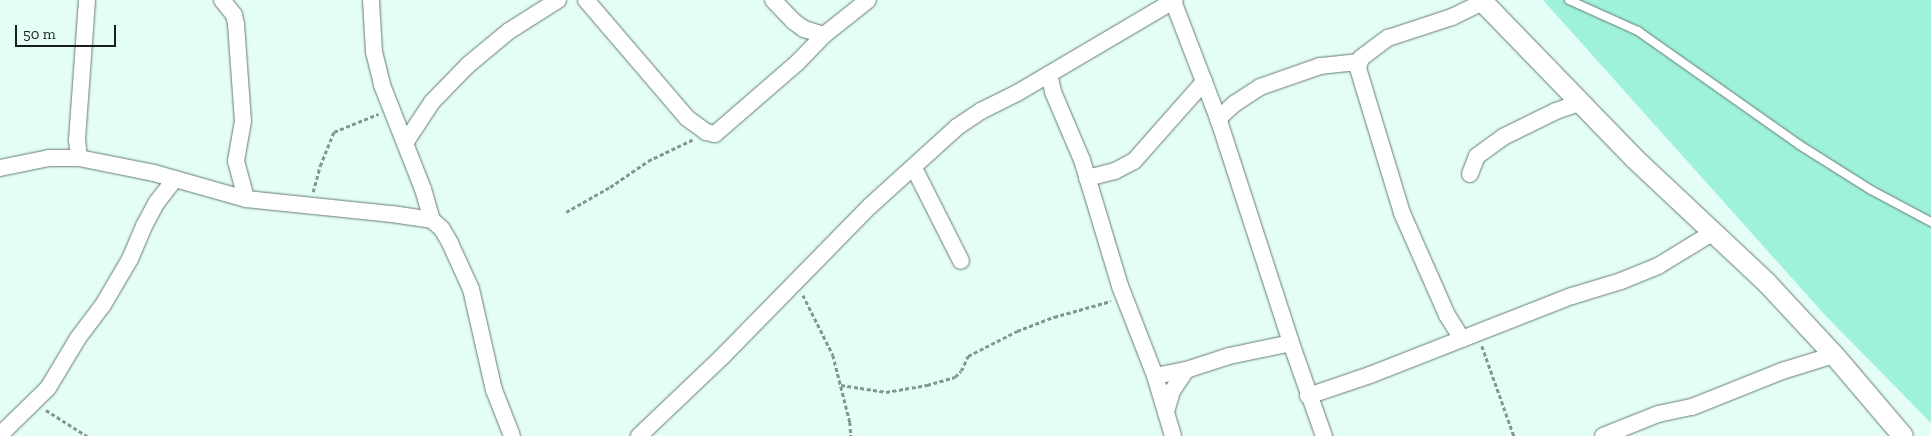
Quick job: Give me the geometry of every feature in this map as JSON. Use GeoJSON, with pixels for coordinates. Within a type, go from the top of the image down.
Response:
{"type":"FeatureCollection","features":[{"type":"Feature","properties":{"kind":"street"},"geometry":{"type":"LineString","coordinates":[[79,158],[78,140],[87,0]]}},
{"type":"Feature","properties":{"kind":"street"},"geometry":{"type":"LineString","coordinates":[[222,0],[234,15],[236,24],[243,121],[236,161],[246,199]]}},
{"type":"Feature","properties":{"kind":"street"},"geometry":{"type":"LineString","coordinates":[[371,0],[374,52],[382,85],[432,220],[442,229],[450,243],[471,289],[494,390],[512,436]]}},
{"type":"Feature","properties":{"kind":"street"},"geometry":{"type":"LineString","coordinates":[[405,143],[432,102],[468,65],[509,31],[558,0]]}},
{"type":"Feature","properties":{"kind":"street"},"geometry":{"type":"LineString","coordinates":[[774,0],[793,21],[804,29],[824,35]]}},
{"type":"Feature","properties":{"kind":"street"},"geometry":{"type":"LineString","coordinates":[[594,3],[687,118],[698,128],[715,134],[797,63],[824,35],[868,0]]}},
{"type":"Feature","properties":{"kind":"street"},"geometry":{"type":"LineString","coordinates":[[639,436],[723,356],[870,206],[965,121],[1174,0],[1218,119],[1308,396],[1324,436]]}},
{"type":"Feature","properties":{"kind":"street"},"geometry":{"type":"LineString","coordinates":[[1462,339],[1446,315],[1402,213],[1358,68],[1359,62],[1373,47],[1388,38],[1452,17],[1482,1],[1579,103],[1712,233],[1767,283],[1834,355],[1903,436]]}},
{"type":"Feature","properties":{"kind":"street"},"geometry":{"type":"LineString","coordinates":[[1218,119],[1234,104],[1260,87],[1320,66],[1359,62]]}},
{"type":"Feature","properties":{"kind":"street"},"geometry":{"type":"LineString","coordinates":[[1049,74],[1053,92],[1087,178],[1124,297],[1155,376],[1166,412],[1168,434]]}},
{"type":"Feature","properties":{"kind":"street"},"geometry":{"type":"LineString","coordinates":[[1087,178],[1115,171],[1134,162],[1204,82]]}},
{"type":"Feature","properties":{"kind":"street"},"geometry":{"type":"LineString","coordinates":[[1470,174],[1477,156],[1503,137],[1556,111],[1579,103]]}},
{"type":"Feature","properties":{"kind":"street"},"geometry":{"type":"LineString","coordinates":[[0,168],[49,158],[79,158],[175,179],[246,199],[432,220]]}},
{"type":"Feature","properties":{"kind":"street"},"geometry":{"type":"LineString","coordinates":[[914,168],[961,260]]}},
{"type":"Feature","properties":{"kind":"street"},"geometry":{"type":"LineString","coordinates":[[0,435],[48,388],[78,338],[103,305],[130,259],[157,202],[175,179]]}},
{"type":"Feature","properties":{"kind":"street"},"geometry":{"type":"LineString","coordinates":[[1308,396],[1370,375],[1658,266],[1712,233]]}},
{"type":"Feature","properties":{"kind":"street"},"geometry":{"type":"LineString","coordinates":[[1155,376],[1186,370],[1229,356],[1291,343]]}},
{"type":"Feature","properties":{"kind":"street"},"geometry":{"type":"LineString","coordinates":[[1603,436],[1658,414],[1692,406],[1782,371],[1834,355]]}},
{"type":"Feature","properties":{"kind":"street"},"geometry":{"type":"LineString","coordinates":[[1166,412],[1172,391],[1186,370]]}},
{"type":"Feature","properties":{"kind":"lane"},"geometry":{"type":"LineString","coordinates":[[1569,0],[1638,31],[1798,144],[1871,190],[1931,222]]}},
{"type":"Feature","properties":{"kind":"path"},"geometry":{"type":"LineString","coordinates":[[309,206],[320,166],[334,132],[391,108]]}},
{"type":"Feature","properties":{"kind":"path"},"geometry":{"type":"LineString","coordinates":[[566,212],[610,187],[648,161],[709,133]]}},
{"type":"Feature","properties":{"kind":"path"},"geometry":{"type":"LineString","coordinates":[[796,280],[833,354],[851,436]]}},
{"type":"Feature","properties":{"kind":"path"},"geometry":{"type":"LineString","coordinates":[[841,385],[886,392],[927,385],[955,377],[961,371],[968,356],[1017,331],[1054,317],[1124,297]]}},
{"type":"Feature","properties":{"kind":"path"},"geometry":{"type":"LineString","coordinates":[[1477,333],[1514,436]]}},
{"type":"Feature","properties":{"kind":"path"},"geometry":{"type":"LineString","coordinates":[[34,403],[88,436]]}},
{"type":"Feature","properties":{"kind":"green space"},"geometry":{"type":"Polygon","coordinates":[[[1543,0],[1931,0],[1931,423],[1825,315],[1543,0]]]}}]}
